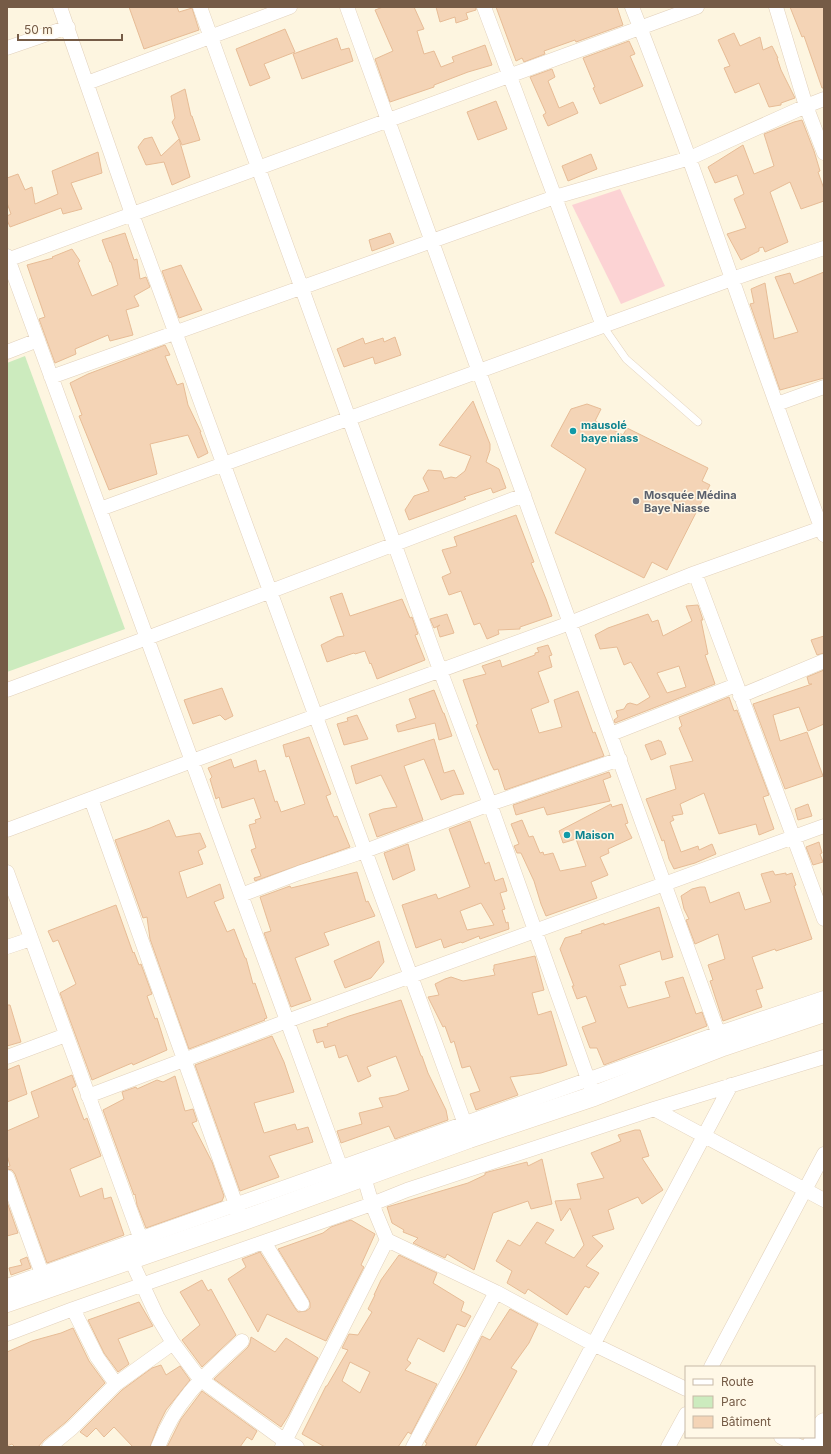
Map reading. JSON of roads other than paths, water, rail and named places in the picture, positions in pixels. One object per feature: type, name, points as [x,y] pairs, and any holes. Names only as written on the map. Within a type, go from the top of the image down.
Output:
[{"type":"street","points":[[60,7],[175,333],[467,1131]]},
{"type":"street","points":[[200,7],[394,544],[490,804],[591,1088]]},
{"type":"street","points":[[87,83],[290,7]]},
{"type":"street","points":[[347,7],[721,1040]]},
{"type":"street","points":[[484,7],[603,326]]},
{"type":"street","points":[[7,830],[570,623],[695,573],[823,530],[690,158],[632,7]]},
{"type":"street","points":[[685,1389],[594,1344],[496,1292],[387,1240],[372,1204],[351,1176],[287,1021],[7,258],[132,214],[697,7]]},
{"type":"street","points":[[776,7],[806,106],[824,153]]},
{"type":"street","points":[[7,48],[68,27]]},
{"type":"street","points":[[51,377],[555,197],[690,158],[806,106],[824,100]]},
{"type":"street","points":[[100,509],[732,279],[824,248]]},
{"type":"street","points":[[7,352],[38,340]]},
{"type":"street","points":[[777,404],[824,388]]},
{"type":"street","points":[[7,690],[524,495]]},
{"type":"street","points":[[695,573],[824,919]]},
{"type":"street","points":[[610,734],[824,661]]},
{"type":"street","points":[[241,895],[299,873],[365,851],[490,804],[620,759]]},
{"type":"street","points":[[91,799],[239,1213]]},
{"type":"street","points":[[88,1096],[287,1021],[824,826]]},
{"type":"street","points":[[7,872],[88,1096],[139,1252],[142,1285],[157,1316],[173,1343],[200,1379],[288,1445],[387,1240]]},
{"type":"street","points":[[7,947],[31,939]]},
{"type":"street","points":[[7,1286],[45,1281],[139,1252],[239,1213],[351,1176],[467,1131],[591,1088],[721,1040],[824,998]]},
{"type":"street","points":[[721,1040],[824,1012]]},
{"type":"street","points":[[7,1057],[66,1035]]},
{"type":"street","points":[[7,1334],[73,1309],[408,1190],[731,1085],[824,1057]]},
{"type":"street","points":[[539,1447],[731,1085]]},
{"type":"street","points":[[654,1110],[824,1200]]},
{"type":"street","points":[[712,1366],[824,1154]]},
{"type":"street","points":[[7,1178],[45,1281]]},
{"type":"street","points":[[264,1242],[302,1304]]},
{"type":"street","points":[[7,1302],[45,1281]]},
{"type":"street","points":[[413,1447],[496,1292]]},
{"type":"street","points":[[73,1309],[97,1357],[116,1384]]},
{"type":"street","points":[[158,1447],[174,1413],[200,1379],[242,1341]]},
{"type":"street","points":[[53,1445],[116,1384],[173,1343]]},
{"type":"street","points":[[668,1447],[685,1416]]},
{"type":"street","points":[[810,1447],[824,1422]]},
{"type":"street","points":[[783,1438],[801,1447]]},
{"type":"lane","points":[[603,326],[626,359],[698,422]]},
{"type":"place","name":"mausolé baye niass","points":[[573,431]]},
{"type":"place","name":"Mosquée Médina Baye Niasse","points":[[636,501]]},
{"type":"place","name":"Maison","points":[[567,835]]}]
